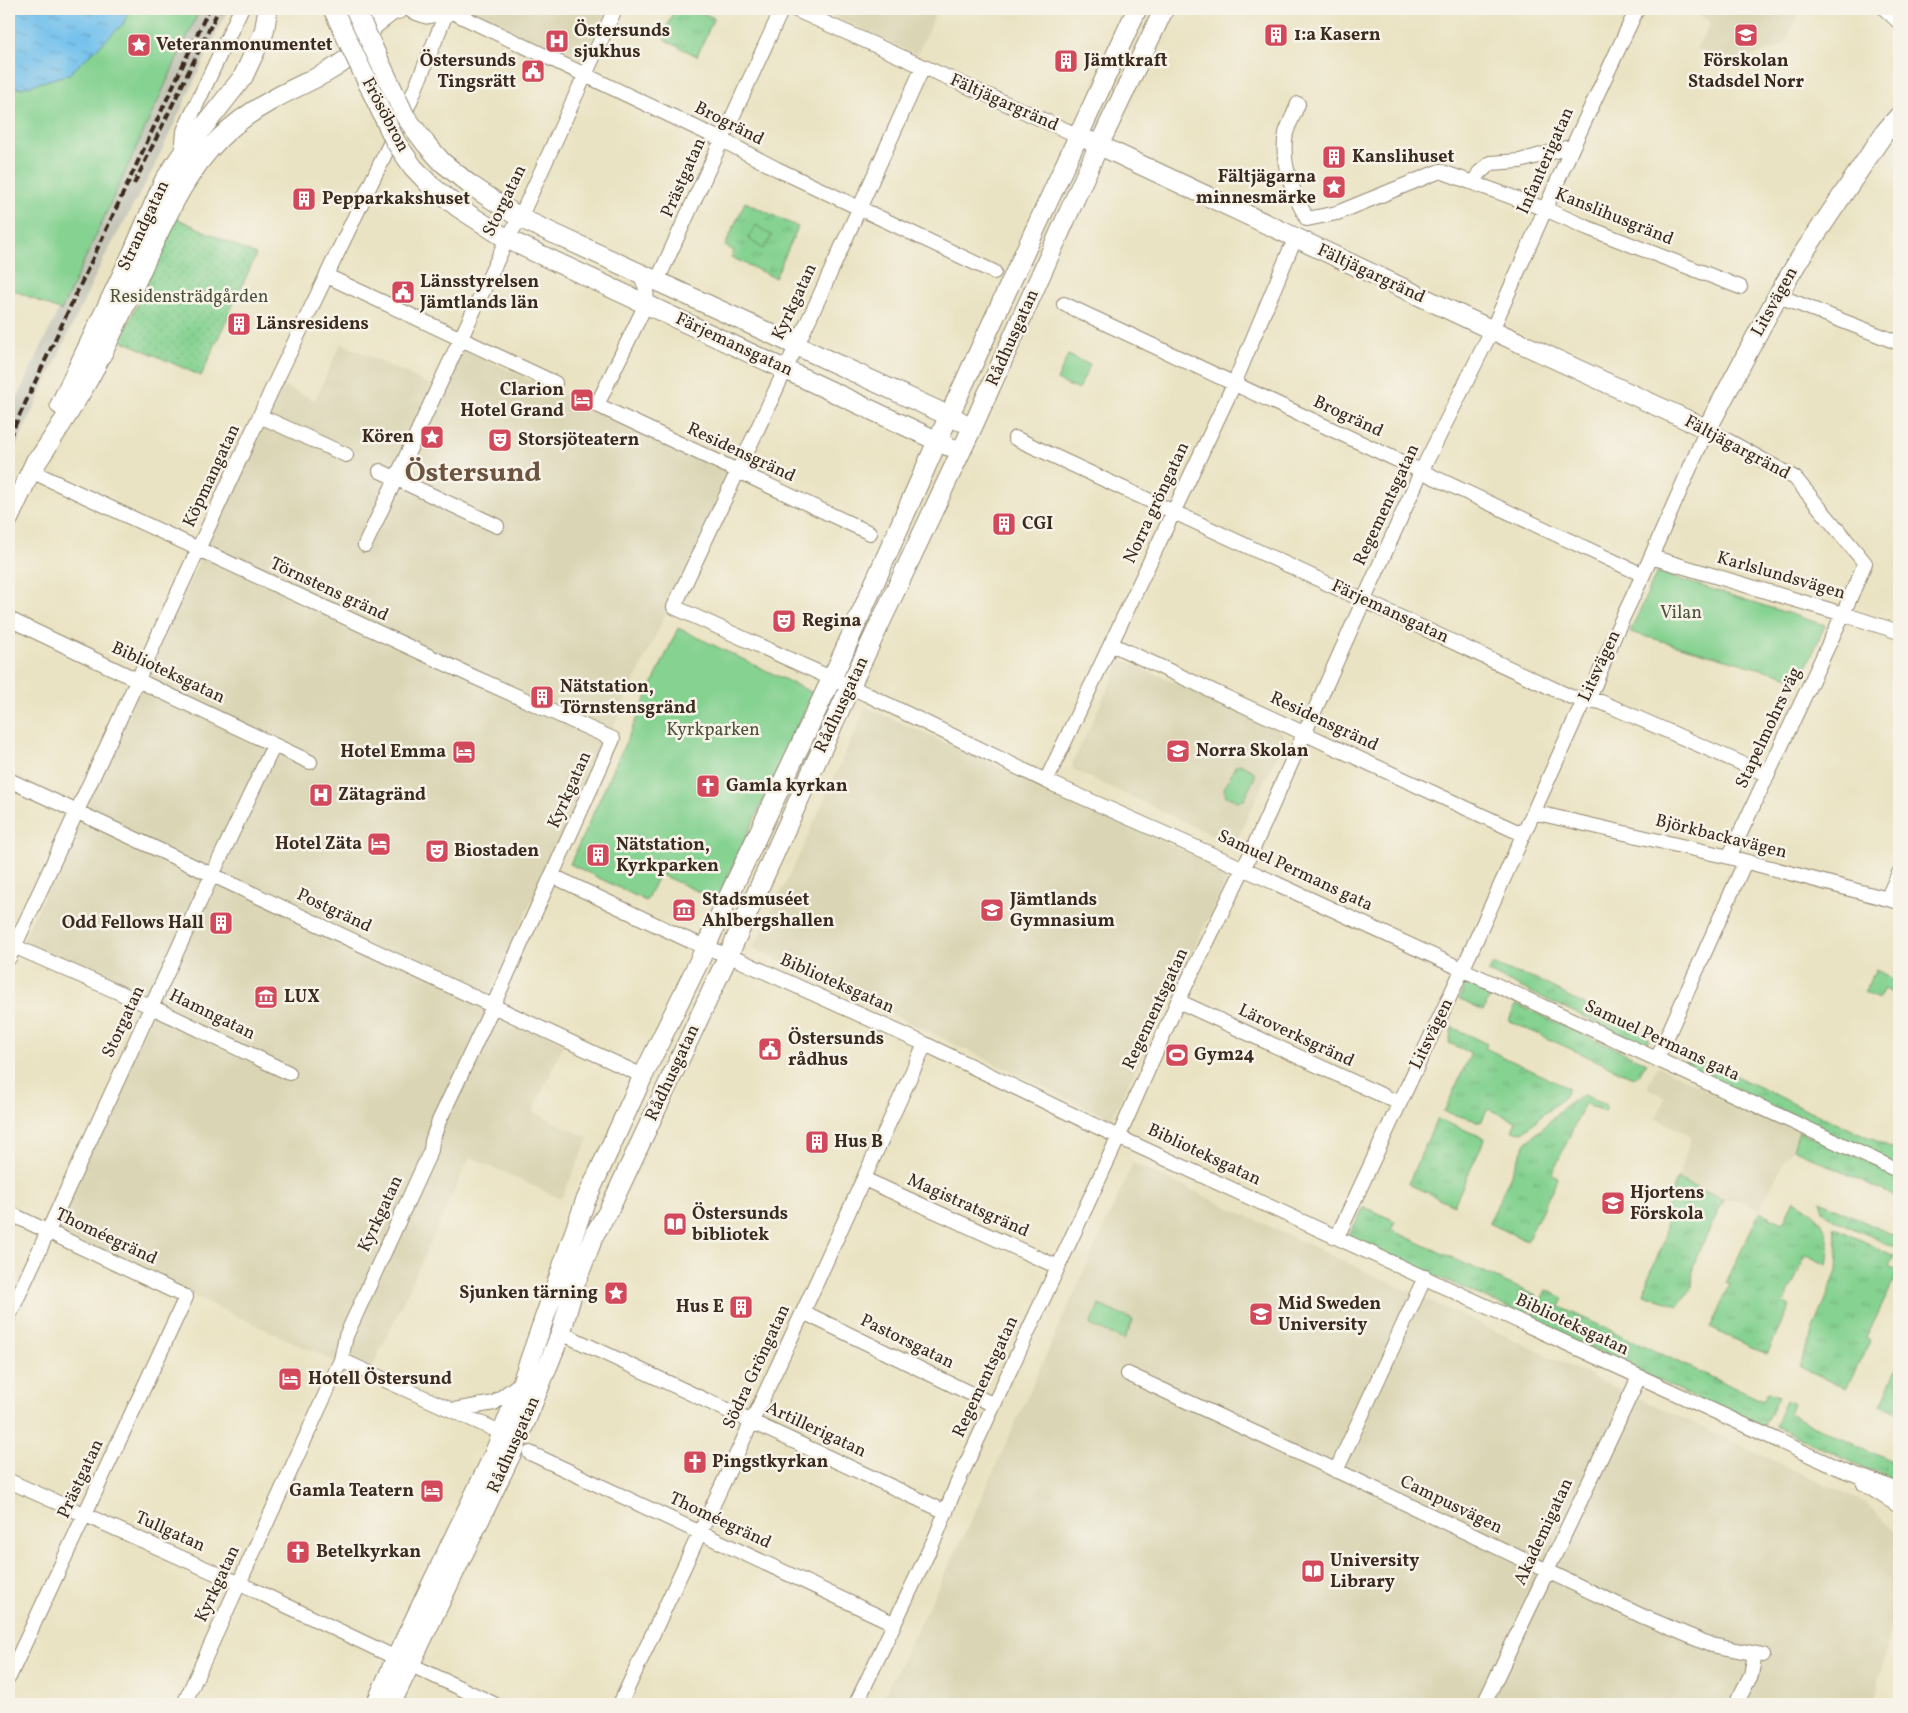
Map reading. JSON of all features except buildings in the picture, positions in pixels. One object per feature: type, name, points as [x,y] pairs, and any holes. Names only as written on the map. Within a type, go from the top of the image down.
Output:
[{"type":"main road","points":[[182,154],[243,77],[264,32],[268,9]]},
{"type":"main road","name":"Frösöbron","points":[[333,9],[395,141],[413,167],[430,186],[459,208],[508,239]]},
{"type":"main road","name":"Frösöbron","points":[[354,9],[405,116],[426,144],[442,162],[469,184],[520,218]]},
{"type":"main road","points":[[377,16],[399,9]]},
{"type":"main road","points":[[413,9],[427,14],[447,9]]},
{"type":"main road","name":"Rådhusgatan","points":[[516,1442],[522,1382],[576,1224],[643,1076],[706,947],[831,679],[937,442],[1137,9]]},
{"type":"main road","name":"Rådhusgatan","points":[[376,1704],[403,1661],[516,1442],[561,1333],[575,1284],[594,1234],[608,1212],[728,956],[850,687],[973,426],[1099,145],[1164,9]]},
{"type":"main road","name":"Strandgatan","points":[[31,471],[61,426],[106,344],[169,210],[190,174],[222,136],[241,120],[272,100],[321,76],[358,50],[370,35],[377,16]]},
{"type":"main road","name":"Litsvägen","points":[[1707,429],[1778,295],[1800,258],[1885,132],[1899,116]]},
{"type":"main road","name":"Fältjägargränd","points":[[1079,136],[1296,239],[1707,429]]},
{"type":"main road","name":"Strandgatan","points":[[9,518],[164,181],[182,154]]},
{"type":"main road","name":"Färjemansgatan","points":[[520,218],[973,426]]},
{"type":"main road","name":"Färjemansgatan","points":[[508,239],[960,452]]},
{"type":"main road","name":"Rådhusgatan","points":[[391,1704],[403,1661]]},
{"type":"street","name":"Strandgatan","points":[[182,154],[184,131],[242,9]]},
{"type":"street","name":"Brogränd","points":[[447,9],[994,272]]},
{"type":"street","name":"Köpmangatan","points":[[11,949],[260,416],[409,104],[447,9]]},
{"type":"street","name":"Storgatan","points":[[364,545],[508,239],[520,218],[615,9]]},
{"type":"street","name":"Prästgatan","points":[[657,281],[782,9]]},
{"type":"street","name":"Fältjägargränd","points":[[794,9],[1079,136]]},
{"type":"street","name":"Infanterigatan","points":[[1492,330],[1572,146],[1637,9]]},
{"type":"street","points":[[1885,9],[1899,22]]},
{"type":"street","name":"Kyrkgatan","points":[[674,606],[796,346],[923,67]]},
{"type":"street","name":"Kanslihusgränd","points":[[1298,104],[1286,133],[1284,160],[1297,201],[1307,219],[1337,214],[1440,171],[1545,209],[1588,228],[1740,287]]},
{"type":"street","points":[[1474,183],[1479,173],[1491,162],[1520,161],[1572,146]]},
{"type":"street","name":"Norra gröngatan","points":[[1046,781],[1234,384],[1296,239]]},
{"type":"street","points":[[639,273],[645,285],[646,304]]},
{"type":"street","points":[[327,276],[555,383]]},
{"type":"street","points":[[1778,295],[1899,343]]},
{"type":"street","name":"Residensgränd","points":[[646,304],[597,405],[870,534]]},
{"type":"street","name":"Brogränd","points":[[1064,304],[1643,576]]},
{"type":"street","name":"Regementsgatan","points":[[859,1704],[893,1623],[936,1536],[994,1405],[1119,1136],[1178,1001],[1243,868],[1305,734],[1422,472],[1492,330]]},
{"type":"street","points":[[260,416],[346,455]]},
{"type":"street","name":"Fältjägargränd","points":[[1707,429],[1795,478],[1865,563],[1844,614]]},
{"type":"street","name":"Litsvägen","points":[[1337,1237],[1463,970],[1522,834],[1585,699],[1593,689],[1616,632],[1643,576],[1707,429]]},
{"type":"street","name":"Färjemansgatan","points":[[1015,438],[1571,697],[1602,702],[1768,775]]},
{"type":"street","name":"Törnstens gränd","points":[[31,471],[613,740]]},
{"type":"street","points":[[380,471],[497,526]]},
{"type":"street","name":"Karlslundsvägen","points":[[1651,557],[1899,632]]},
{"type":"street","name":"Samuel Permans gata","points":[[674,606],[850,687],[1046,781],[1243,868],[1899,1171]]},
{"type":"street","name":"Stapelmohrs väg","points":[[1729,857],[1844,614]]},
{"type":"street","name":"Biblioteksgatan","points":[[9,619],[310,762]]},
{"type":"street","name":"Residensgränd","points":[[1111,644],[1522,834]]},
{"type":"street","name":"Kyrkgatan","points":[[184,1704],[341,1360],[346,1336],[431,1150],[439,1121],[553,876],[613,740]]},
{"type":"street","name":"Storgatan","points":[[9,1316],[212,875],[274,745]]},
{"type":"street","name":"Postgränd","points":[[9,780],[643,1076]]},
{"type":"street","name":"Björkbackavägen","points":[[1533,812],[1729,857],[1893,900]]},
{"type":"street","points":[[1658,1059],[1745,862]]},
{"type":"street","points":[[1893,900],[1899,873]]},
{"type":"street","name":"Biblioteksgatan","points":[[553,876],[706,947],[741,960],[925,1044],[1119,1136],[1840,1469],[1899,1490]]},
{"type":"street","name":"Hamngatan","points":[[11,949],[152,1007],[289,1073]]},
{"type":"street","name":"Läroverksgränd","points":[[1178,1001],[1399,1103]]},
{"type":"street","name":"Södra Gröngatan","points":[[620,1704],[803,1312],[925,1044]]},
{"type":"street","name":"Magistratsgränd","points":[[864,1178],[1058,1267]]},
{"type":"street","name":"Thoméegränd","points":[[9,1212],[186,1297]]},
{"type":"street","points":[[1336,1470],[1425,1277]]},
{"type":"street","name":"Prästgatan","points":[[9,1677],[186,1297]]},
{"type":"street","name":"Pastorsgatan","points":[[803,1312],[994,1405]]},
{"type":"street","name":"Artillerigatan","points":[[561,1333],[946,1512]]},
{"type":"street","name":"Thoméegränd","points":[[341,1360],[454,1410],[700,1532],[893,1623]]},
{"type":"street","name":"Campusvägen","points":[[1128,1374],[1336,1470],[1546,1572],[1711,1645],[1759,1654],[1736,1704]]},
{"type":"street","name":"Akademigatan","points":[[1484,1704],[1639,1377]]},
{"type":"street","points":[[454,1410],[494,1403],[522,1382]]},
{"type":"street","name":"Biblioteksgatan","points":[[1840,1469],[1899,1506]]},
{"type":"street","name":"Tullgatan","points":[[9,1481],[238,1584],[494,1704]]},
{"type":"shaded area","points":[[199,9],[228,9],[152,171],[103,260],[9,461],[9,416]]},
{"type":"shaded area","name":"Östersunds sjukhus","points":[[460,9],[608,9],[581,70]]},
{"type":"shaded area","points":[[819,9],[938,9],[917,55]]},
{"type":"shaded area","name":"Förskolan Stadsdel Norr","points":[[1681,9],[1792,9],[1800,13],[1784,45],[1730,64],[1696,48],[1710,25],[1708,20]]},
{"type":"shaded area","points":[[341,343],[433,386],[453,344],[731,473],[483,1006],[564,1043],[533,1112],[589,1138],[561,1199],[470,1157],[368,1377],[52,1230],[155,1008],[21,945],[281,385],[315,400]]},
{"type":"shaded area","name":"Norra Skolan","points":[[1122,659],[1282,732],[1285,738],[1236,841],[1229,843],[1074,770],[1072,764]]},
{"type":"shaded area","name":"Jämtlands Gymnasium","points":[[866,707],[1231,872],[1111,1119],[753,948],[797,860]]},
{"type":"shaded area","points":[[1657,1066],[1799,1131],[1793,1149],[1785,1159],[1760,1210],[1737,1200],[1724,1200],[1677,1179],[1692,1136],[1656,1119],[1665,1097],[1647,1088]]},
{"type":"shaded area","name":"Mid Sweden University","points":[[1133,1163],[1867,1504],[1895,1532],[1899,1543],[1899,1595],[1874,1704],[880,1704],[970,1523]]},
{"type":"green space","points":[[130,9],[200,9],[61,311],[9,288],[9,87],[22,88],[123,24]]},
{"type":"green space","points":[[675,9],[694,9],[714,18],[697,56],[667,41],[663,36]]},
{"type":"green space","points":[[745,202],[798,227],[775,278],[731,257],[734,251],[725,246]]},
{"type":"green space","name":"Residensträdgården","points":[[176,218],[256,255],[201,376],[121,340]]},
{"type":"green space","points":[[756,225],[772,236],[763,249],[748,238]]},
{"type":"green space","points":[[1068,355],[1090,365],[1078,390],[1057,380]]},
{"type":"green space","name":"Vilan","points":[[1657,572],[1825,625],[1801,680],[1630,632]]},
{"type":"green space","name":"Kyrkparken","points":[[678,628],[813,693],[717,900],[659,874],[646,901],[570,864]]},
{"type":"green space","points":[[1240,764],[1253,771],[1255,776],[1244,800],[1238,801],[1226,796],[1224,789],[1235,766]]},
{"type":"green space","points":[[1493,964],[1509,971],[1535,978],[1633,1028],[1649,1038],[1646,1046],[1488,972]]},
{"type":"green space","points":[[1876,970],[1899,982],[1893,994],[1884,989],[1878,999],[1864,992]]},
{"type":"green space","points":[[1466,983],[1491,994],[1483,1011],[1459,999]]},
{"type":"green space","points":[[1516,1004],[1647,1063],[1635,1078],[1509,1021]]},
{"type":"green space","points":[[1452,1027],[1487,1044],[1485,1048],[1568,1088],[1565,1096],[1523,1132],[1512,1131],[1516,1121],[1488,1109],[1481,1122],[1444,1112],[1471,1053],[1449,1043]]},
{"type":"green space","points":[[1684,1062],[1708,1063],[1899,1151],[1899,1166],[1682,1065]]},
{"type":"green space","points":[[1584,1095],[1607,1105],[1605,1112],[1585,1103],[1552,1174],[1558,1177],[1527,1241],[1489,1223],[1525,1144],[1570,1102]]},
{"type":"green space","points":[[1437,1119],[1485,1138],[1454,1205],[1408,1184]]},
{"type":"green space","points":[[1799,1131],[1899,1176],[1899,1198],[1793,1149]]},
{"type":"green space","points":[[1677,1179],[1724,1200],[1697,1255],[1693,1267],[1692,1287],[1678,1306],[1644,1294],[1648,1278],[1665,1239],[1667,1205]]},
{"type":"green space","points":[[1794,1200],[1812,1212],[1823,1226],[1827,1234],[1828,1243],[1827,1265],[1806,1255],[1784,1303],[1790,1306],[1767,1354],[1710,1328],[1730,1285],[1726,1283],[1759,1213],[1783,1223]]},
{"type":"green space","points":[[1820,1201],[1899,1238],[1897,1248],[1835,1220],[1823,1211]]},
{"type":"green space","points":[[1364,1207],[1395,1221],[1391,1230],[1536,1296],[1526,1316],[1348,1237]]},
{"type":"green space","points":[[1834,1227],[1894,1256],[1889,1266],[1899,1271],[1866,1338],[1870,1341],[1846,1389],[1799,1367],[1837,1271],[1838,1250]]},
{"type":"green space","points":[[1546,1290],[1564,1298],[1560,1307],[1763,1401],[1768,1392],[1778,1396],[1762,1430],[1531,1320]]},
{"type":"green space","points":[[1099,1305],[1133,1320],[1124,1340],[1090,1325]]},
{"type":"green space","points":[[1899,1365],[1899,1413],[1881,1404]]},
{"type":"green space","points":[[1786,1400],[1793,1404],[1789,1414],[1899,1465],[1899,1479],[1895,1480],[1871,1471],[1775,1426]]},
{"type":"water","points":[[9,9],[130,9],[123,24],[69,74],[22,88],[9,87]]},
{"type":"railway","points":[[9,438],[209,9]]},
{"type":"railway","points":[[134,184],[219,9]]},
{"type":"place","name":"1:a Kasern","points":[[1276,35]]},
{"type":"place","name":"Förskolan Stadsdel Norr","points":[[1746,35]]},
{"type":"place","name":"Östersunds sjukhus","points":[[557,41]]},
{"type":"place","name":"Veteranmonumentet","points":[[139,45]]},
{"type":"place","name":"Jämtkraft","points":[[1066,61]]},
{"type":"place","name":"Östersunds Tingsrätt","points":[[533,71]]},
{"type":"place","name":"Kanslihuset","points":[[1334,157]]},
{"type":"place","name":"Fältjägarna minnesmärke","points":[[1334,187]]},
{"type":"place","name":"Pepparkakshuset","points":[[304,199]]},
{"type":"place","name":"Länsstyrelsen Jämtlands län","points":[[403,292]]},
{"type":"place","name":"Länsresidens","points":[[239,324]]},
{"type":"place","name":"Clarion Hotel Grand","points":[[582,400]]},
{"type":"place","name":"Kören","points":[[432,437]]},
{"type":"place","name":"Storsjöteatern","points":[[500,440]]},
{"type":"place","name":"CGI","points":[[1004,524]]},
{"type":"place","name":"Regina","points":[[784,621]]},
{"type":"place","name":"Nätstation, Törnstensgränd","points":[[542,697]]},
{"type":"place","name":"Norra Skolan","points":[[1178,751]]},
{"type":"place","name":"Hotel Emma","points":[[464,752]]},
{"type":"place","name":"Gamla kyrkan","points":[[708,786]]},
{"type":"place","name":"Zätagränd","points":[[321,795]]},
{"type":"place","name":"Hotel Zäta","points":[[379,844]]},
{"type":"place","name":"Biostaden","points":[[437,851]]},
{"type":"place","name":"Nätstation, Kyrkparken","points":[[598,855]]},
{"type":"place","name":"Stadsmuséet Ahlbergshallen","points":[[684,910]]},
{"type":"place","name":"Jämtlands Gymnasium","points":[[992,910]]},
{"type":"place","name":"Odd Fellows Hall","points":[[221,923]]},
{"type":"place","name":"LUX","points":[[266,997]]},
{"type":"place","name":"Östersunds rådhus","points":[[770,1049]]},
{"type":"place","name":"Gym24","points":[[1177,1055]]},
{"type":"place","name":"Hus B","points":[[817,1142]]},
{"type":"place","name":"Hjortens Förskola","points":[[1613,1203]]},
{"type":"place","name":"Östersunds bibliotek","points":[[675,1224]]},
{"type":"place","name":"Sjunken tärning","points":[[616,1293]]},
{"type":"place","name":"Hus E","points":[[741,1307]]},
{"type":"place","name":"Mid Sweden University","points":[[1261,1314]]},
{"type":"place","name":"Hotell Östersund","points":[[290,1379]]},
{"type":"place","name":"Pingstkyrkan","points":[[695,1462]]},
{"type":"place","name":"Gamla Teatern","points":[[432,1491]]},
{"type":"place","name":"Betelkyrkan","points":[[298,1552]]},
{"type":"place","name":"University Library","points":[[1313,1571]]},
{"type":"district","name":"Östersund","points":[[473,473]]}]
